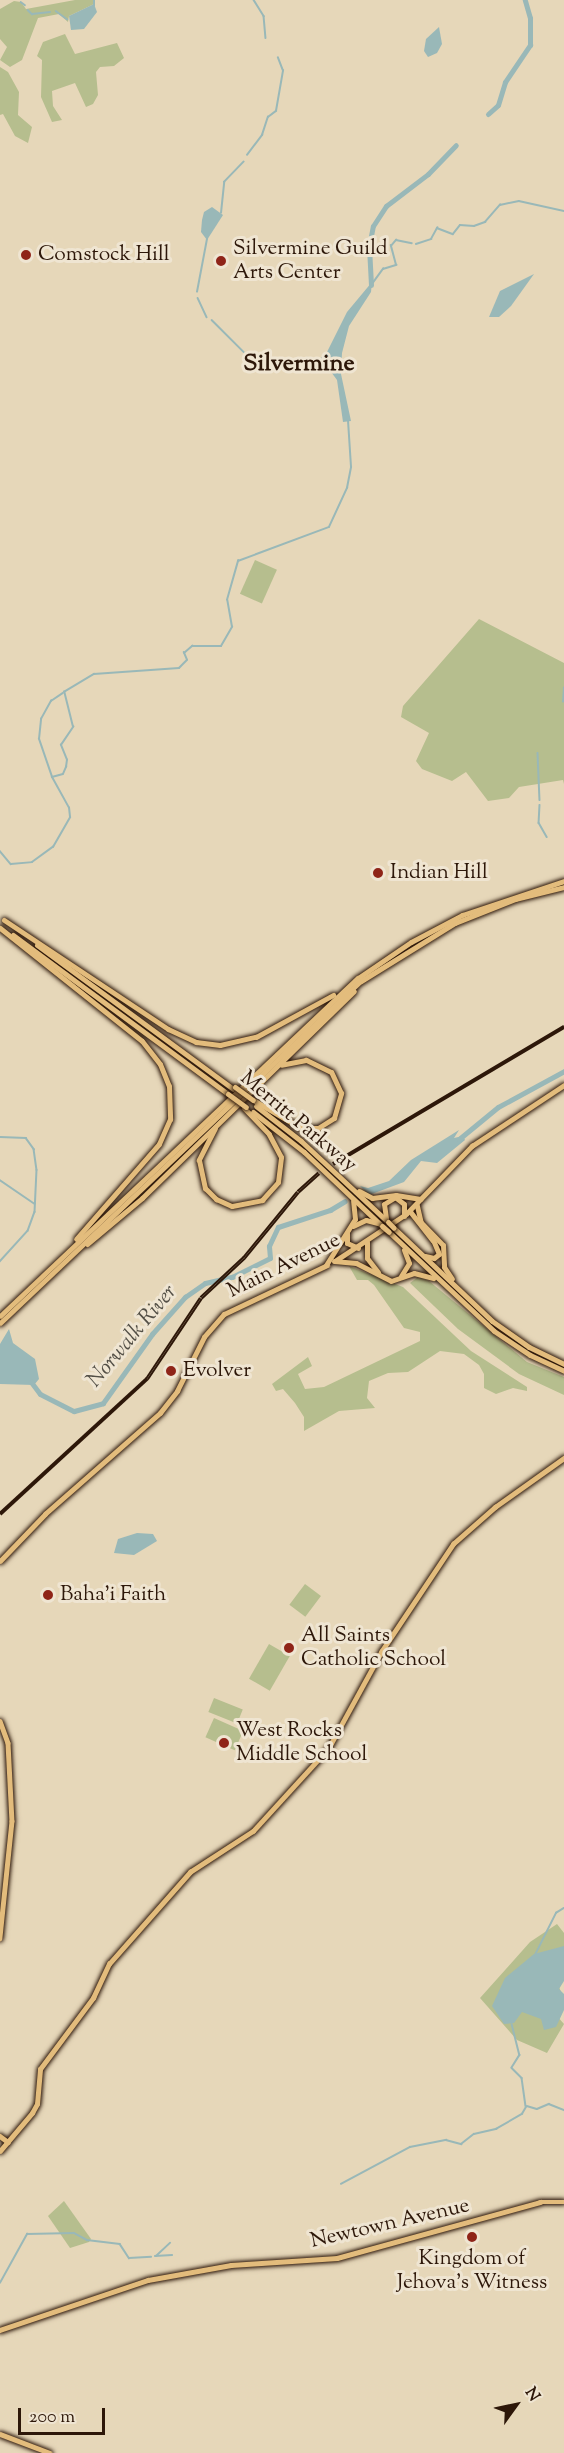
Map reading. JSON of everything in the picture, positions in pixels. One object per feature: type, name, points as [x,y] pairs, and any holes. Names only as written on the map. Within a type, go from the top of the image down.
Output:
[{"type":"highway","points":[[1,922],[190,1041],[213,1045],[236,1042],[290,1021],[371,968],[462,915],[564,881]]},
{"type":"highway","points":[[0,1323],[51,1274],[59,1262],[330,1008],[400,954],[484,910],[564,887]]},
{"type":"highway","points":[[1,922],[154,1054],[166,1077],[172,1101],[169,1124],[157,1148],[70,1253]]},
{"type":"highway","name":"Merritt Parkway","points":[[1,922],[128,1016],[217,1077],[231,1091]]},
{"type":"highway","points":[[0,1316],[59,1262],[142,1198],[241,1099],[363,983],[400,954]]},
{"type":"highway","points":[[70,1253],[328,1004],[371,968]]},
{"type":"highway","name":"Merritt Parkway","points":[[139,1023],[215,1084],[231,1091]]},
{"type":"highway","points":[[231,1091],[248,1104],[295,1126],[308,1129],[328,1123],[341,1104],[340,1089],[333,1075],[309,1061],[285,1063],[258,1083]]},
{"type":"highway","points":[[231,1091],[248,1104],[273,1138],[281,1170],[268,1195],[255,1204],[237,1206],[219,1201],[208,1191],[200,1176],[199,1161],[207,1138],[241,1099]]},
{"type":"highway","name":"Merritt Parkway","points":[[248,1104],[340,1177],[391,1230],[420,1253],[473,1304],[510,1335],[564,1364]]},
{"type":"highway","name":"Merritt Parkway","points":[[248,1104],[385,1224]]},
{"type":"highway","points":[[340,1177],[368,1197],[396,1195],[419,1202]]},
{"type":"highway","points":[[326,1265],[357,1215],[356,1206],[343,1188]]},
{"type":"highway","points":[[358,1248],[349,1245],[346,1237],[357,1223],[368,1220],[385,1224],[383,1210],[391,1198],[403,1201],[404,1216]]},
{"type":"highway","name":"Merritt Parkway","points":[[391,1230],[398,1241],[513,1345],[564,1371]]},
{"type":"highway","points":[[420,1253],[430,1259],[437,1257],[439,1249],[432,1240]]},
{"type":"highway","points":[[367,1242],[369,1263],[391,1278],[402,1275],[409,1263],[398,1241]]},
{"type":"highway","points":[[443,1245],[447,1273],[473,1304]]},
{"type":"highway","points":[[444,1257],[450,1251]]},
{"type":"highway","points":[[334,1261],[356,1263],[391,1281],[414,1273],[426,1274],[446,1286]]},
{"type":"main road","name":"Main Avenue","points":[[0,1561],[45,1514],[107,1463],[164,1408],[204,1336],[224,1314],[334,1261],[367,1242],[410,1211],[472,1146],[564,1085]]},
{"type":"main road","points":[[419,1202],[421,1222],[443,1245]]},
{"type":"main road","points":[[410,1211],[432,1240]]},
{"type":"main road","points":[[0,2151],[37,2104],[40,2069],[93,1998],[109,1964],[190,1872],[253,1831],[328,1749],[381,1652],[453,1544],[495,1507],[564,1458]]},
{"type":"main road","points":[[0,1721],[8,1743],[12,1821],[0,1938]]},
{"type":"main road","points":[[0,2136],[8,2142]]},
{"type":"main road","name":"Newtown Avenue","points":[[0,2330],[116,2290],[204,2269],[337,2258],[540,2202],[564,2202]]},
{"type":"main road","points":[[0,2434],[50,2453]]},
{"type":"green space","points":[[75,0],[94,0],[94,4],[69,16],[68,22],[59,14],[38,18],[22,60],[10,67],[0,60],[7,47],[0,39],[0,9],[14,1],[21,2],[26,9]]},
{"type":"green space","points":[[65,34],[75,54],[117,43],[124,58],[114,66],[100,67],[96,72],[98,95],[93,104],[86,107],[75,83],[52,91],[53,106],[62,120],[52,122],[41,97],[42,60],[37,56],[43,42]]},
{"type":"green space","points":[[0,67],[8,72],[19,92],[18,115],[32,127],[28,143],[15,136],[3,114],[0,115]]},
{"type":"green space","points":[[255,560],[277,570],[262,604],[240,594]]},
{"type":"green space","points":[[479,619],[564,663],[564,784],[563,780],[519,787],[509,798],[488,801],[466,772],[452,781],[422,769],[416,761],[429,733],[401,717],[403,706]]},
{"type":"green space","points":[[349,1266],[403,1287],[471,1351],[527,1387],[527,1391],[513,1388],[496,1394],[484,1388],[484,1374],[479,1365],[464,1354],[440,1351],[408,1372],[388,1373],[369,1381],[367,1398],[375,1408],[339,1411],[304,1431],[304,1417],[295,1403],[283,1389],[276,1391],[272,1384],[308,1357],[312,1366],[298,1374],[305,1389],[324,1387],[420,1341],[420,1332],[404,1328],[374,1285],[368,1280],[357,1280]]},
{"type":"green space","points":[[418,1277],[429,1281],[527,1362],[564,1377],[564,1395],[519,1374],[458,1329],[410,1283]]},
{"type":"green space","points":[[305,1584],[321,1596],[305,1617],[289,1605]]},
{"type":"green space","points":[[269,1644],[290,1656],[270,1691],[249,1679]]},
{"type":"green space","points":[[214,1698],[243,1710],[237,1724],[208,1712]]},
{"type":"green space","points":[[214,1718],[243,1731],[235,1750],[205,1737]]},
{"type":"green space","points":[[557,1924],[564,1933],[564,1975],[559,1987],[564,1999],[556,2015],[564,2024],[547,2053],[517,2040],[480,1998],[530,1942]]},
{"type":"green space","points":[[64,2201],[91,2239],[89,2242],[70,2248],[48,2216]]},
{"type":"water","points":[[94,4],[97,12],[84,29],[71,30],[69,16]]},
{"type":"water","points":[[439,27],[442,44],[437,53],[428,57],[424,51],[426,39]]},
{"type":"water","points":[[212,207],[223,215],[207,240],[201,232],[202,220],[204,212]]},
{"type":"water","points":[[534,274],[511,306],[499,317],[489,317],[500,291]]},
{"type":"water","points":[[372,282],[371,292],[349,326],[342,353],[341,374],[351,421],[343,422],[337,380],[326,365],[325,356],[347,312]]},
{"type":"water","points":[[459,1130],[454,1138],[463,1136],[465,1140],[437,1163],[421,1161],[404,1182],[369,1195],[360,1186],[368,1188],[389,1181],[411,1160]]},
{"type":"water","points":[[9,1329],[13,1343],[35,1359],[39,1379],[34,1385],[0,1384],[0,1344]]},
{"type":"water","points":[[137,1533],[153,1534],[157,1541],[134,1555],[114,1553],[118,1539]]},
{"type":"water","points":[[564,1946],[564,1981],[559,1989],[564,1994],[564,2010],[556,2027],[544,2030],[541,2019],[522,2012],[514,2023],[504,2024],[492,2006],[505,1978],[534,1954]]},
{"type":"waterway","points":[[94,0],[94,6]]},
{"type":"waterway","points":[[254,0],[264,16],[266,38]]},
{"type":"waterway","points":[[488,114],[498,105],[505,82],[530,45],[530,18],[525,0]]},
{"type":"waterway","points":[[21,2],[25,5]]},
{"type":"waterway","points":[[28,10],[32,14],[50,12]]},
{"type":"waterway","points":[[56,11],[67,19]]},
{"type":"waterway","points":[[247,155],[262,135],[268,117],[276,111],[283,71],[278,58]]},
{"type":"waterway","points":[[371,285],[369,246],[373,226],[386,206],[428,174],[456,145]]},
{"type":"waterway","points":[[221,213],[224,182],[243,162]]},
{"type":"waterway","points":[[416,244],[431,239],[437,228],[453,234],[460,225],[474,226],[485,222],[500,205],[519,201],[564,211]]},
{"type":"waterway","points":[[197,292],[207,239]]},
{"type":"waterway","points":[[372,284],[383,269],[396,265],[391,246],[396,240],[412,243]]},
{"type":"waterway","points":[[198,298],[207,317]]},
{"type":"waterway","points":[[212,320],[244,352]]},
{"type":"waterway","points":[[249,355],[285,361]]},
{"type":"waterway","points":[[318,360],[326,357]]},
{"type":"waterway","points":[[295,363],[307,358]]},
{"type":"waterway","points":[[287,360],[292,363]]},
{"type":"waterway","points":[[0,851],[11,864],[32,862],[53,847],[70,817],[69,808],[52,777],[63,774],[66,767],[67,760],[61,745],[73,727],[64,692],[94,674],[179,668],[187,660],[184,653],[192,646],[221,646],[232,627],[227,600],[238,561],[329,527],[347,488],[351,467],[348,421]]},
{"type":"waterway","points":[[563,702],[564,688]]},
{"type":"waterway","points":[[52,777],[39,739],[41,719],[51,701],[63,693]]},
{"type":"waterway","points":[[538,753],[540,800]]},
{"type":"waterway","points":[[540,805],[539,823],[547,837]]},
{"type":"waterway","name":"Norwalk River","points":[[459,1139],[498,1107],[564,1071]]},
{"type":"waterway","points":[[0,1137],[26,1138],[34,1149],[37,1170],[35,1212],[28,1231],[0,1262]]},
{"type":"waterway","points":[[0,1180],[35,1204]]},
{"type":"waterway","name":"Norwalk River","points":[[31,1382],[40,1394],[74,1411],[103,1403],[152,1334],[185,1297],[205,1283],[232,1277],[270,1258],[269,1246],[278,1227],[330,1210],[345,1201]]},
{"type":"waterway","points":[[535,1955],[556,1913],[564,1908]]},
{"type":"waterway","points":[[512,2024],[520,2055],[512,2068],[522,2078],[526,2106]]},
{"type":"waterway","points":[[527,2106],[537,2109],[549,2104],[564,2110]]},
{"type":"waterway","points":[[341,2184],[410,2147],[446,2140],[461,2144],[474,2134],[496,2129],[522,2114],[526,2107]]},
{"type":"waterway","points":[[0,2283],[27,2234],[74,2233],[87,2240],[120,2244],[129,2258],[151,2257]]},
{"type":"waterway","points":[[156,2256],[170,2243]]},
{"type":"waterway","points":[[155,2256],[172,2255]]},
{"type":"railway","points":[[333,1164],[564,1027]]},
{"type":"railway","points":[[0,1514],[147,1379],[201,1298],[244,1258],[298,1192],[319,1173]]},
{"type":"place","name":"Comstock Hill","points":[[26,255]]},
{"type":"place","name":"Silvermine Guild Arts Center","points":[[221,261]]},
{"type":"place","name":"Indian Hill","points":[[378,873]]},
{"type":"place","name":"Evolver","points":[[171,1371]]},
{"type":"place","name":"Baha'i Faith","points":[[48,1595]]},
{"type":"place","name":"All Saints Catholic School","points":[[289,1648]]},
{"type":"place","name":"West Rocks Middle School","points":[[224,1743]]},
{"type":"place","name":"Kingdom of Jehova's Witness","points":[[472,2237]]},
{"type":"district","name":"Silvermine","points":[[299,365]]}]
